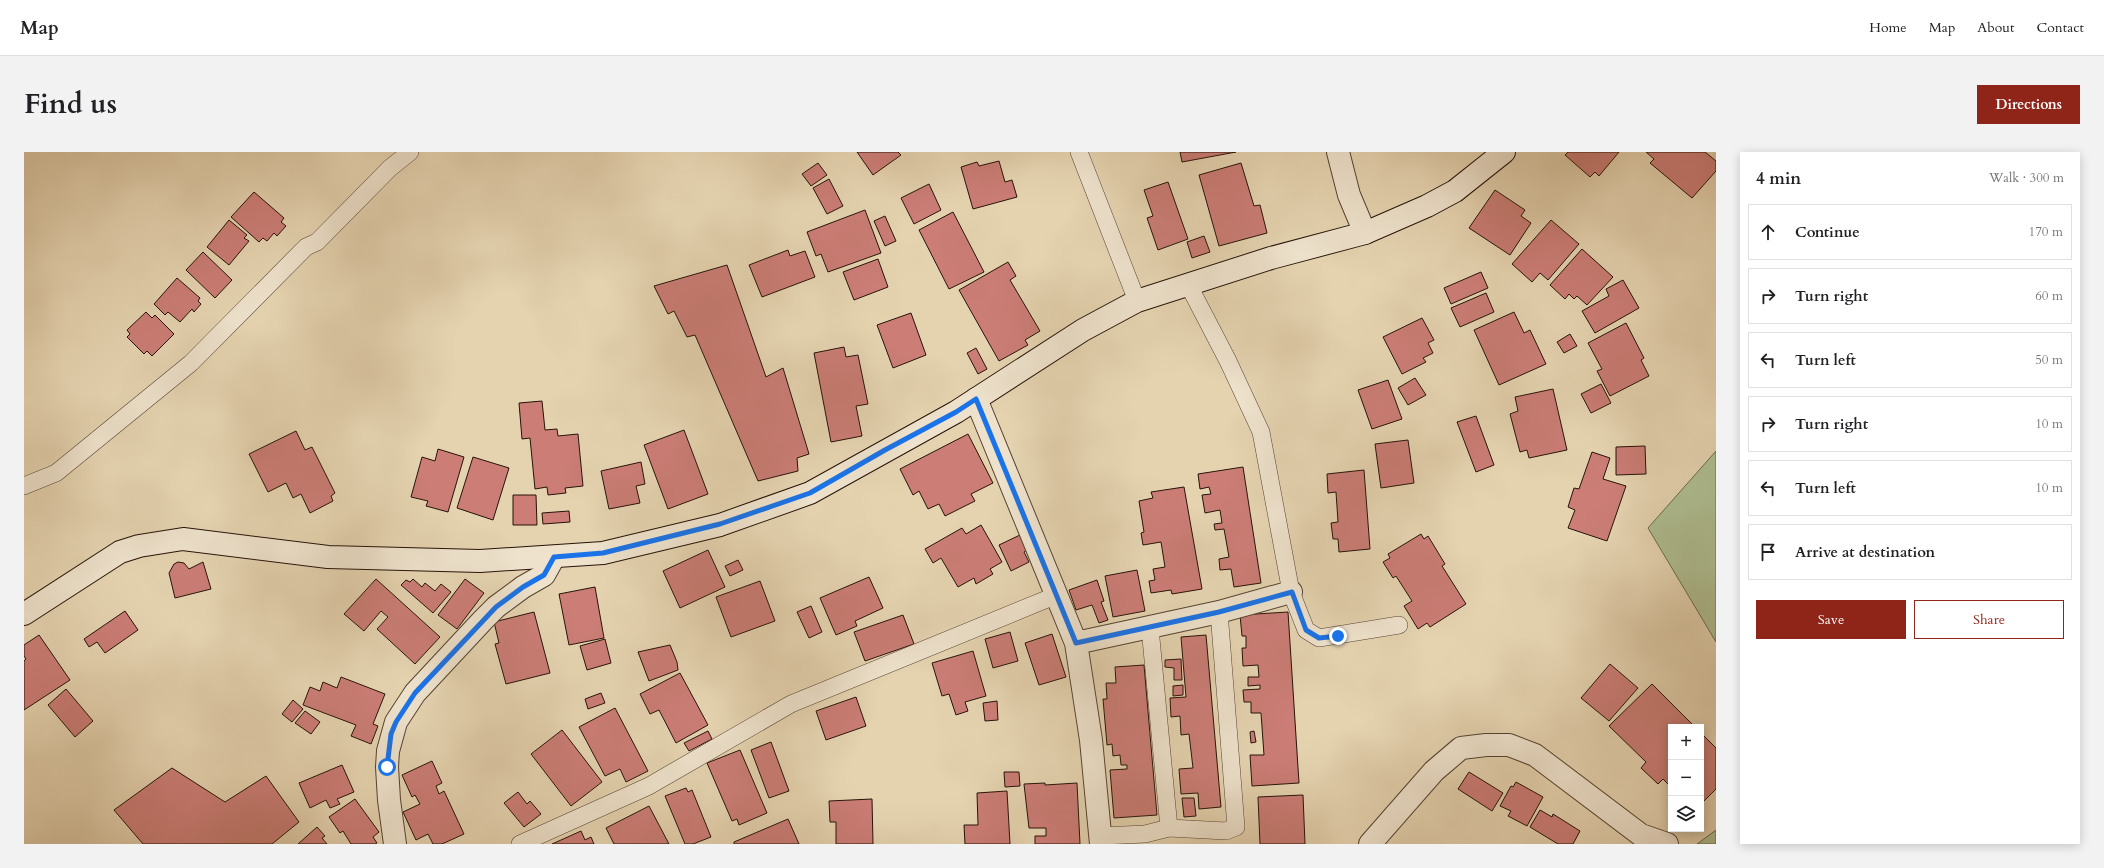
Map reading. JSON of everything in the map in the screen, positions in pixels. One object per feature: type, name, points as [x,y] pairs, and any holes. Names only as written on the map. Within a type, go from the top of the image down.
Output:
[{"type":"street","points":[[1338,152],[1349,195],[1364,233]]},
{"type":"street","points":[[24,614],[120,552],[139,546],[183,539],[328,557],[472,561],[603,553],[720,524],[810,493],[885,450],[956,412],[1083,330],[1137,301],[1271,258],[1364,233],[1427,206],[1454,191],[1504,152]]},
{"type":"street","points":[[976,399],[1076,643],[1091,740],[1101,840]]},
{"type":"street","points":[[395,844],[389,800],[387,767],[388,750],[396,722],[415,693],[483,620],[496,607],[523,587],[544,575],[554,557]]},
{"type":"street","points":[[1076,643],[1219,612],[1292,592]]},
{"type":"street","points":[[1370,844],[1434,771],[1461,748],[1486,745],[1509,745],[1535,755],[1641,835],[1667,844]]},
{"type":"lane","points":[[24,486],[56,473],[191,363],[306,247],[317,242],[390,168],[410,152]]},
{"type":"lane","points":[[1079,152],[1137,301]]},
{"type":"lane","points":[[1188,284],[1228,361],[1261,432],[1292,592],[1306,630],[1319,638],[1399,625]]},
{"type":"lane","points":[[520,844],[650,786],[791,704],[1057,595]]},
{"type":"lane","points":[[1101,840],[1145,834],[1169,828],[1226,831],[1236,827],[1219,612]]},
{"type":"lane","points":[[1150,628],[1169,828]]},
{"type":"green space","points":[[1716,451],[1716,642],[1648,528]]},
{"type":"green space","points":[[1716,830],[1716,844],[1697,844]]},
{"type":"building","points":[[857,152],[898,152],[901,155],[873,175]]},
{"type":"building","points":[[1180,152],[1236,152],[1182,162]]},
{"type":"building","points":[[1568,152],[1619,152],[1599,176],[1595,172],[1590,177],[1565,155]]},
{"type":"building","points":[[1646,152],[1705,152],[1716,161],[1716,171],[1692,198],[1650,163],[1654,159]]},
{"type":"building","points":[[999,161],[1005,182],[1012,180],[1017,197],[973,209],[961,167],[977,162],[979,166]]},
{"type":"building","points":[[818,163],[827,175],[811,186],[802,174]]},
{"type":"building","points":[[1241,163],[1254,206],[1260,205],[1267,233],[1219,246],[1199,175]]},
{"type":"building","points":[[829,179],[843,206],[827,214],[813,188]]},
{"type":"building","points":[[1168,182],[1188,239],[1158,250],[1147,218],[1153,216],[1144,190]]},
{"type":"building","points":[[929,184],[941,210],[914,224],[901,198]]},
{"type":"building","points":[[1495,190],[1525,210],[1521,216],[1531,223],[1510,255],[1469,228]]},
{"type":"building","points":[[254,192],[284,218],[281,222],[286,226],[277,236],[274,233],[267,241],[263,238],[259,242],[231,217]]},
{"type":"building","points":[[865,210],[881,253],[828,272],[821,254],[816,256],[807,232]]},
{"type":"building","points":[[953,212],[984,272],[949,289],[919,230]]},
{"type":"building","points":[[885,216],[896,241],[885,246],[874,221]]},
{"type":"building","points":[[229,220],[247,235],[244,238],[249,241],[229,265],[207,247]]},
{"type":"building","points":[[1551,220],[1579,244],[1548,280],[1540,273],[1532,282],[1512,264]]},
{"type":"building","points":[[1204,236],[1210,252],[1192,258],[1187,242]]},
{"type":"building","points":[[1582,249],[1613,277],[1587,305],[1577,296],[1574,299],[1569,294],[1565,299],[1550,285]]},
{"type":"building","points":[[788,250],[790,256],[805,251],[815,277],[762,297],[749,265]]},
{"type":"building","points":[[203,252],[232,280],[215,298],[186,270]]},
{"type":"building","points":[[878,259],[888,287],[854,300],[843,272]]},
{"type":"building","points":[[1008,262],[1016,276],[1010,280],[1040,331],[1025,340],[1028,345],[999,361],[959,290]]},
{"type":"building","points":[[727,265],[766,377],[783,368],[809,454],[797,458],[798,471],[758,481],[695,335],[687,337],[674,311],[668,314],[654,286]]},
{"type":"building","points":[[1481,272],[1488,288],[1451,304],[1444,288]]},
{"type":"building","points":[[177,278],[200,298],[198,301],[201,304],[194,312],[192,309],[180,322],[168,312],[165,315],[154,304]]},
{"type":"building","points":[[1623,280],[1639,308],[1595,333],[1582,311],[1609,296],[1606,289]]},
{"type":"building","points":[[1486,293],[1494,312],[1460,327],[1451,308]]},
{"type":"building","points":[[146,312],[152,318],[155,315],[174,334],[152,356],[147,351],[144,354],[127,337],[130,334],[127,330]]},
{"type":"building","points":[[1514,312],[1524,333],[1530,330],[1546,364],[1499,385],[1474,330]]},
{"type":"building","points":[[911,313],[926,355],[893,368],[877,325]]},
{"type":"building","points":[[1422,318],[1434,340],[1428,343],[1433,353],[1423,358],[1426,362],[1402,374],[1383,337]]},
{"type":"building","points":[[1626,323],[1644,358],[1641,360],[1649,376],[1610,396],[1597,371],[1602,369],[1588,343]]},
{"type":"building","points":[[1570,334],[1577,346],[1564,353],[1557,342]]},
{"type":"building","points":[[844,347],[846,357],[858,355],[868,404],[856,406],[862,436],[831,442],[814,353]]},
{"type":"building","points":[[976,348],[987,369],[978,374],[967,353]]},
{"type":"building","points":[[1415,378],[1426,395],[1408,405],[1398,388]]},
{"type":"building","points":[[1388,380],[1402,419],[1372,429],[1358,390]]},
{"type":"building","points":[[1601,384],[1611,403],[1591,413],[1581,394]]},
{"type":"building","points":[[1553,389],[1567,450],[1529,458],[1527,450],[1520,452],[1510,414],[1518,411],[1515,397]]},
{"type":"building","points":[[542,401],[545,430],[557,429],[558,436],[578,434],[583,486],[565,488],[566,493],[548,495],[547,487],[535,489],[530,438],[522,439],[519,403]]},
{"type":"building","points":[[1476,416],[1494,465],[1476,472],[1457,422]]},
{"type":"building","points":[[684,430],[708,494],[668,509],[644,445]]},
{"type":"building","points":[[296,431],[305,450],[312,447],[335,493],[331,496],[333,501],[310,513],[301,494],[293,498],[286,483],[268,492],[249,454]]},
{"type":"building","points":[[968,434],[993,483],[971,494],[975,501],[945,516],[939,504],[928,509],[919,491],[913,495],[900,469]]},
{"type":"building","points":[[1408,440],[1414,483],[1381,488],[1375,444]]},
{"type":"building","points":[[1645,446],[1646,474],[1616,475],[1616,447]]},
{"type":"building","points":[[438,449],[464,457],[448,512],[426,506],[428,501],[411,497],[422,457],[435,461]]},
{"type":"building","points":[[1592,452],[1610,458],[1603,479],[1626,486],[1607,541],[1568,528],[1575,510],[1568,507],[1574,488],[1579,489]]},
{"type":"building","points":[[473,457],[509,468],[493,520],[457,508]]},
{"type":"building","points":[[641,462],[645,484],[636,486],[640,503],[609,509],[601,471]]},
{"type":"building","points":[[1243,467],[1261,583],[1234,587],[1231,569],[1220,570],[1219,559],[1229,557],[1224,529],[1215,530],[1214,524],[1222,523],[1220,510],[1205,513],[1202,495],[1211,494],[1209,487],[1200,489],[1198,474]]},
{"type":"building","points":[[1364,470],[1370,549],[1339,552],[1338,539],[1333,539],[1331,523],[1338,522],[1336,492],[1328,493],[1327,474]]},
{"type":"building","points":[[1184,487],[1202,589],[1172,594],[1171,590],[1151,593],[1149,581],[1155,580],[1153,569],[1165,567],[1161,542],[1143,545],[1141,533],[1144,532],[1139,501],[1153,498],[1151,492]]},
{"type":"building","points":[[513,495],[536,495],[537,525],[513,525]]},
{"type":"building","points":[[569,511],[570,522],[543,524],[542,513]]},
{"type":"building","points":[[981,525],[1002,562],[990,569],[993,574],[976,584],[974,578],[958,587],[941,558],[933,563],[925,549],[962,528],[966,534]]},
{"type":"building","points":[[1421,534],[1424,539],[1428,536],[1445,564],[1442,566],[1466,604],[1430,627],[1427,623],[1418,629],[1404,606],[1412,601],[1396,576],[1393,578],[1383,562],[1390,558],[1388,554]]},
{"type":"building","points":[[1020,535],[1027,550],[1024,552],[1029,562],[1011,571],[999,545]]},
{"type":"building","points":[[708,550],[725,587],[680,608],[663,571]]},
{"type":"building","points":[[738,560],[743,570],[730,576],[725,566]]},
{"type":"building","points":[[178,562],[184,563],[189,569],[203,562],[211,589],[175,598],[169,573],[174,564]]},
{"type":"building","points":[[1137,570],[1145,611],[1113,617],[1105,576]]},
{"type":"building","points":[[869,577],[883,608],[855,621],[857,626],[836,635],[820,598]]},
{"type":"building","points":[[376,579],[440,637],[415,664],[377,629],[388,617],[381,611],[364,631],[344,614]]},
{"type":"building","points":[[413,579],[422,587],[425,583],[435,591],[441,584],[451,592],[433,613],[401,585],[406,580],[410,582]]},
{"type":"building","points":[[465,579],[484,593],[457,629],[438,615]]},
{"type":"building","points":[[1097,580],[1104,601],[1101,602],[1108,620],[1099,623],[1092,605],[1076,610],[1069,590]]},
{"type":"building","points":[[760,581],[775,621],[731,637],[716,597]]},
{"type":"building","points":[[595,587],[604,638],[569,645],[559,594]]},
{"type":"building","points":[[811,606],[822,632],[809,638],[797,612]]},
{"type":"building","points":[[125,611],[138,630],[105,653],[97,642],[89,647],[84,639]]},
{"type":"building","points":[[534,612],[550,673],[506,684],[495,644],[499,643],[494,622]]},
{"type":"building","points":[[1288,612],[1299,783],[1252,786],[1250,755],[1264,755],[1261,713],[1251,713],[1251,702],[1244,702],[1243,690],[1260,689],[1260,685],[1248,686],[1248,677],[1259,677],[1258,665],[1243,666],[1242,648],[1246,648],[1246,636],[1242,636],[1240,615]]},
{"type":"building","points":[[903,615],[914,644],[865,661],[854,632]]},
{"type":"building","points":[[1010,632],[1018,661],[993,668],[985,639]]},
{"type":"building","points":[[1052,634],[1066,677],[1039,685],[1025,643]]},
{"type":"building","points":[[39,635],[70,680],[24,710],[24,661],[26,659],[24,656],[24,645]]},
{"type":"building","points":[[1206,635],[1221,807],[1199,809],[1198,793],[1181,794],[1179,769],[1193,768],[1189,734],[1181,735],[1180,716],[1171,717],[1170,698],[1186,697],[1181,637]]},
{"type":"building","points":[[605,639],[611,663],[587,670],[580,646]]},
{"type":"building","points":[[670,645],[677,662],[678,670],[649,681],[638,652]]},
{"type":"building","points":[[973,651],[986,696],[965,702],[968,711],[956,715],[949,694],[942,696],[932,663]]},
{"type":"building","points":[[1181,659],[1182,680],[1174,680],[1174,668],[1165,667],[1165,660]]},
{"type":"building","points":[[1610,664],[1638,688],[1609,721],[1581,698]]},
{"type":"building","points":[[1144,665],[1157,815],[1114,818],[1110,770],[1127,769],[1127,765],[1121,765],[1120,755],[1113,756],[1112,744],[1107,745],[1103,699],[1107,699],[1106,683],[1116,683],[1115,667]]},
{"type":"building","points":[[680,673],[708,725],[676,743],[659,710],[650,714],[640,694]]},
{"type":"building","points":[[341,677],[385,694],[373,724],[378,726],[371,744],[351,736],[356,725],[303,705],[310,687],[320,691],[323,682],[337,688]]},
{"type":"building","points":[[1652,684],[1692,724],[1668,724],[1668,784],[1663,779],[1658,784],[1641,768],[1646,762],[1609,726]]},
{"type":"building","points":[[1183,685],[1183,695],[1173,696],[1173,686]]},
{"type":"building","points":[[66,689],[93,721],[75,737],[48,705]]},
{"type":"building","points":[[601,693],[605,703],[588,709],[585,699]]},
{"type":"building","points":[[856,697],[866,726],[826,740],[816,711]]},
{"type":"building","points":[[293,700],[303,709],[292,722],[282,714]]},
{"type":"building","points":[[997,701],[998,720],[985,721],[983,703]]},
{"type":"building","points":[[615,708],[648,771],[626,782],[620,769],[605,776],[579,727]]},
{"type":"building","points":[[305,711],[320,722],[311,734],[295,723]]},
{"type":"building","points":[[562,730],[602,782],[571,806],[531,754]]},
{"type":"building","points":[[708,731],[712,739],[689,751],[684,743]]},
{"type":"building","points":[[1254,731],[1256,742],[1251,743],[1250,732]]},
{"type":"building","points":[[1704,736],[1716,748],[1716,789],[1704,801]]},
{"type":"building","points":[[771,742],[789,791],[769,798],[751,750]]},
{"type":"building","points":[[740,750],[767,813],[739,825],[737,819],[732,821],[707,763]]},
{"type":"building","points":[[432,761],[442,783],[436,786],[439,794],[444,791],[464,834],[442,844],[433,844],[428,834],[416,840],[403,812],[420,804],[415,795],[412,797],[402,775]]},
{"type":"building","points":[[342,765],[354,792],[337,799],[340,804],[330,808],[326,800],[310,808],[299,783]]},
{"type":"building","points":[[172,768],[225,802],[266,776],[299,822],[272,844],[143,844],[114,810]]},
{"type":"building","points":[[1004,772],[1019,772],[1020,786],[1005,787]]},
{"type":"building","points":[[1469,772],[1503,793],[1492,811],[1458,789]]},
{"type":"building","points":[[1516,782],[1543,797],[1527,826],[1508,816],[1511,811],[1500,806],[1511,786],[1513,787]]},
{"type":"building","points":[[1045,783],[1045,785],[1077,783],[1080,844],[1035,844],[1035,836],[1046,836],[1046,828],[1029,828],[1024,784]]},
{"type":"building","points":[[686,788],[688,792],[692,790],[711,837],[693,844],[685,844],[665,796]]},
{"type":"building","points":[[1007,791],[1010,844],[965,844],[964,825],[978,825],[977,793]]},
{"type":"building","points":[[518,792],[527,804],[530,801],[541,814],[524,827],[504,803]]},
{"type":"building","points":[[1303,795],[1305,844],[1260,844],[1258,797]]},
{"type":"building","points":[[1182,798],[1194,798],[1196,816],[1184,817]]},
{"type":"building","points":[[355,799],[379,832],[373,837],[377,843],[375,844],[351,844],[343,831],[340,833],[329,817]]},
{"type":"building","points":[[872,799],[873,844],[836,844],[836,822],[830,822],[829,801]]},
{"type":"building","points":[[649,806],[669,844],[614,844],[606,828]]},
{"type":"building","points":[[1540,810],[1552,817],[1553,814],[1580,831],[1573,844],[1558,844],[1530,827]]},
{"type":"building","points":[[788,819],[799,844],[734,844],[734,842]]},
{"type":"building","points":[[317,827],[325,836],[322,838],[327,844],[298,844]]},
{"type":"building","points":[[581,831],[585,840],[591,837],[594,844],[552,844]]},
{"type":"route","points":[[387,767],[391,734],[404,708],[415,693],[496,607],[523,587],[544,575],[554,557],[603,553],[720,524],[810,493],[885,450],[956,412],[976,399],[1076,643],[1219,612],[1292,592],[1306,630],[1319,638],[1338,636]]}]
